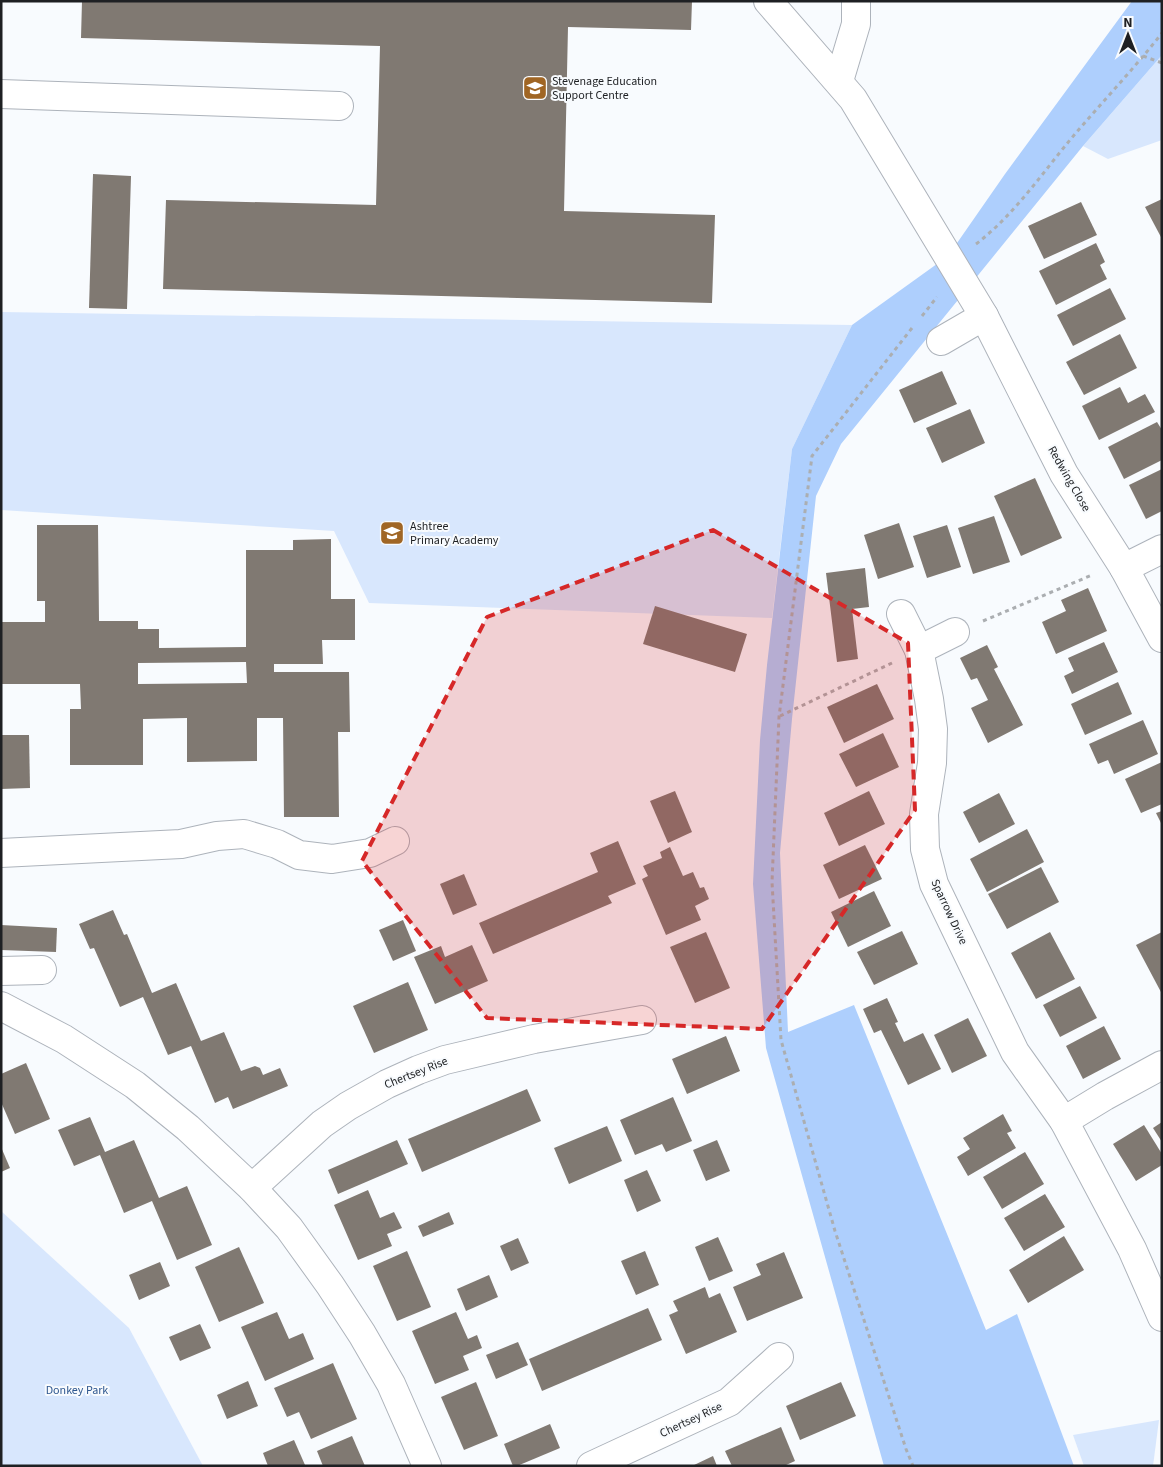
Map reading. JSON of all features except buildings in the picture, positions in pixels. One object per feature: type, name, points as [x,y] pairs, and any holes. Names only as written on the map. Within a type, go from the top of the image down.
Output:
[{"type":"street","name":"Redwing Close","points":[[768,1],[853,99],[984,316],[1064,474],[1122,566],[1162,638]]},
{"type":"street","points":[[838,81],[856,24],[856,1]]},
{"type":"street","points":[[1,94],[339,106]]},
{"type":"street","points":[[941,341],[984,316]]},
{"type":"street","points":[[1122,566],[1162,548]]},
{"type":"street","name":"Sparrow Drive","points":[[901,614],[919,650],[933,729],[932,763],[924,814],[926,849],[934,884],[1015,1052],[1064,1121],[1132,1249],[1162,1317]]},
{"type":"street","points":[[919,650],[955,632]]},
{"type":"street","points":[[1,852],[181,844],[217,836],[244,834],[277,844],[299,855],[332,859],[370,853],[395,841]]},
{"type":"street","points":[[1,971],[42,970]]},
{"type":"street","points":[[1,1006],[64,1039],[134,1086],[188,1128],[252,1188],[289,1228],[362,1334],[391,1384],[427,1466]]},
{"type":"street","name":"Chertsey Rise","points":[[252,1188],[322,1124],[355,1102],[387,1084],[418,1070],[445,1060],[534,1039],[642,1020]]},
{"type":"street","points":[[1064,1121],[1105,1096],[1162,1066]]},
{"type":"street","name":"Chertsey Rise","points":[[591,1466],[730,1402],[780,1357]]},
{"type":"path","points":[[913,1466],[835,1231],[781,1040],[772,882],[780,717],[812,456],[953,263],[992,232],[1012,210],[1162,33]]},
{"type":"path","points":[[1143,56],[1162,63]]},
{"type":"path","points":[[955,632],[1122,566]]},
{"type":"path","points":[[780,717],[919,650]]},
{"type":"highlighted area","points":[[713,530],[908,643],[915,810],[762,1029],[487,1018],[362,861],[487,617]]},
{"type":"green space","points":[[1162,55],[1162,140],[1108,159],[1083,146]]},
{"type":"green space","points":[[1,312],[852,325],[792,449],[772,618],[369,603],[334,531],[1,510]]},
{"type":"green space","name":"Donkey Park","points":[[1,1211],[129,1328],[203,1466],[1,1466]]},
{"type":"green space","points":[[1159,1420],[1153,1466],[1084,1466],[1073,1435]]},
{"type":"shaded area","points":[[1132,1],[1162,1],[1162,55],[1083,146],[841,444],[816,496],[792,719],[780,853],[788,1032],[854,1005],[986,1330],[1017,1314],[1074,1466],[884,1466],[766,1048],[753,884],[760,740],[792,449],[852,325],[948,256],[1005,174]]},
{"type":"place","name":"Stevenage Education Support Centre","points":[[535,88]]},
{"type":"place","name":"Ashtree Primary Academy","points":[[392,533]]}]
